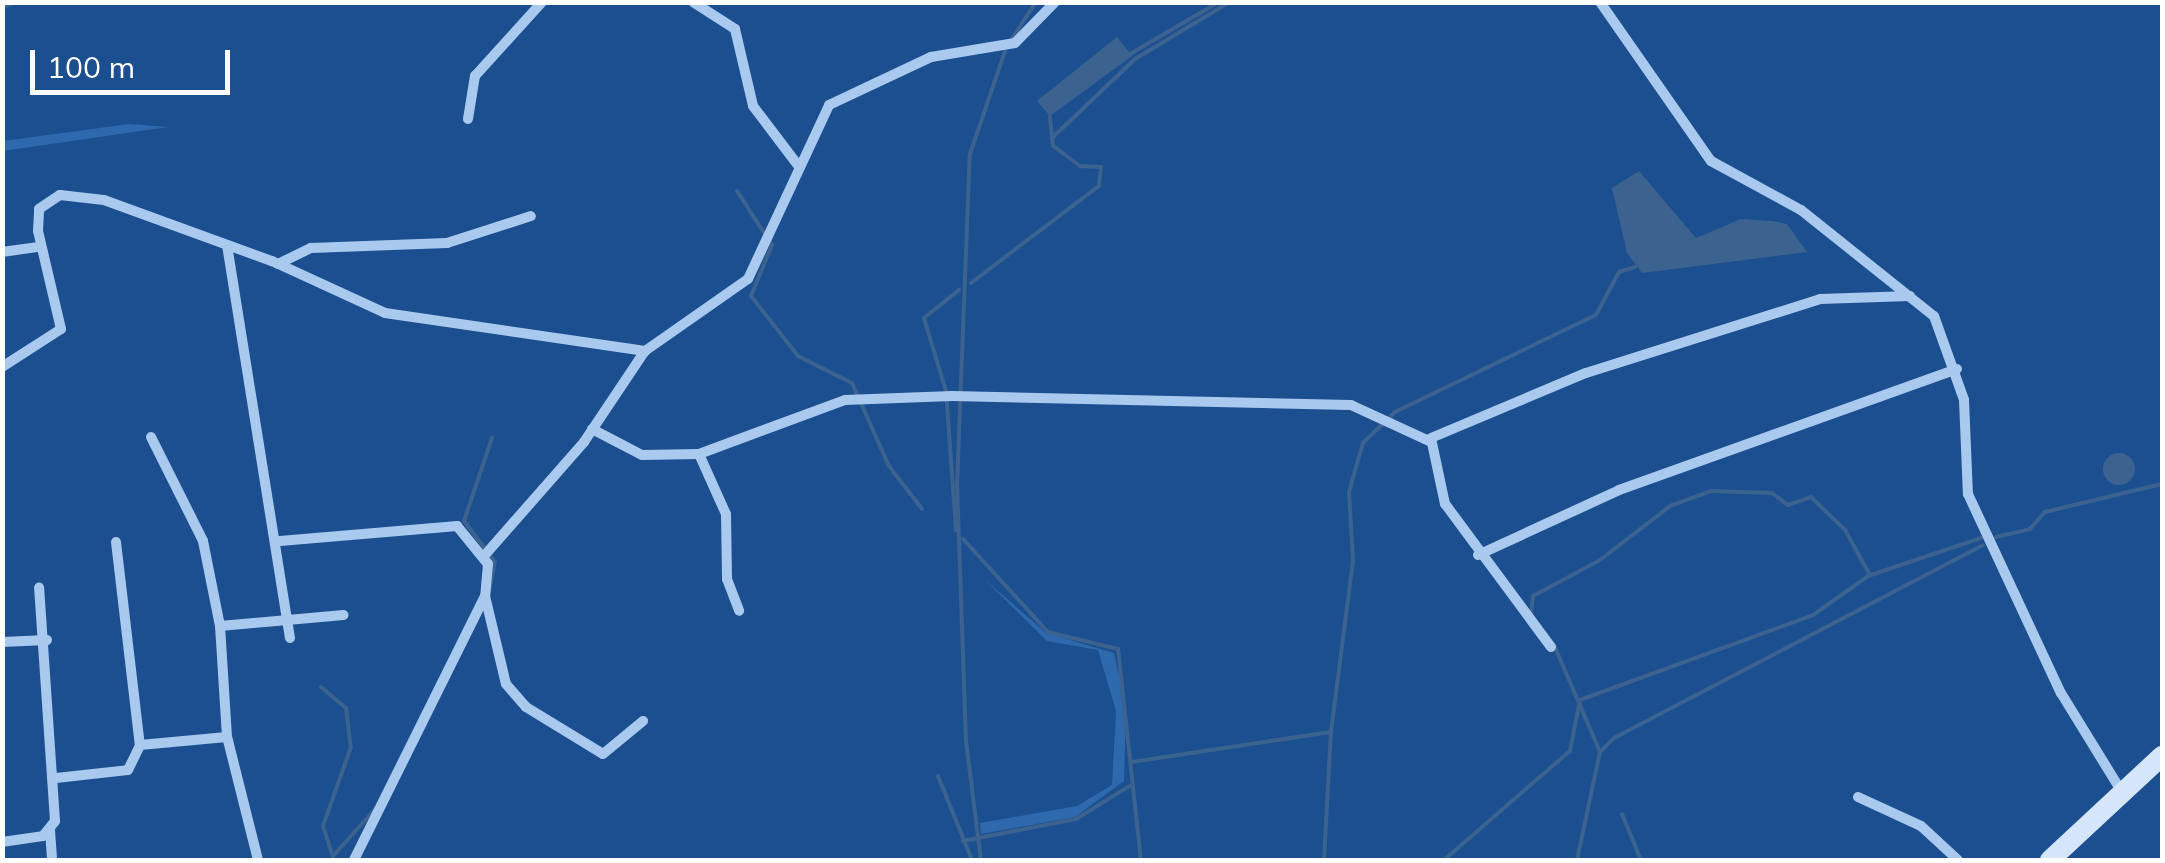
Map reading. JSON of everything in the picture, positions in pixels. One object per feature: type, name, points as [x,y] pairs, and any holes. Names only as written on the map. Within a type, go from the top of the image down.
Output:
[{"type":"street","points":[[468,119],[475,76],[542,2]]},
{"type":"street","points":[[693,2],[735,29],[753,106],[797,164]]},
{"type":"street","points":[[484,556],[592,430],[645,351],[748,278],[813,125],[854,87],[942,54],[1015,43],[1054,2]]},
{"type":"street","points":[[1600,2],[1710,161],[1801,210],[1934,316],[1957,369],[1968,494],[2061,692],[2120,789]]},
{"type":"street","points":[[2,367],[61,329],[39,247],[39,209],[60,195],[104,200],[278,264],[409,319],[645,351]]},
{"type":"street","points":[[278,264],[311,248],[447,244],[530,216]]},
{"type":"street","points":[[227,245],[280,540],[290,638]]},
{"type":"street","points":[[2,252],[39,247]]},
{"type":"street","points":[[592,430],[642,455],[698,454],[845,400],[900,396],[1351,406],[1429,441],[1687,339],[1820,299],[1910,296]]},
{"type":"street","points":[[1478,555],[1619,490],[1957,369]]},
{"type":"street","points":[[151,437],[203,541],[220,626],[227,737],[258,860]]},
{"type":"street","points":[[1429,441],[1445,504],[1478,555],[1551,647]]},
{"type":"street","points":[[698,454],[726,514],[727,578],[739,611]]},
{"type":"street","points":[[280,540],[457,526],[484,556],[485,596],[506,684],[526,707],[602,754],[643,721]]},
{"type":"street","points":[[56,778],[128,770],[140,744],[116,542]]},
{"type":"street","points":[[40,588],[56,778],[50,830],[52,860]]},
{"type":"street","points":[[354,860],[485,596]]},
{"type":"street","points":[[220,626],[344,616]]},
{"type":"street","points":[[2,642],[47,640]]},
{"type":"street","points":[[140,744],[227,737]]},
{"type":"street","points":[[2050,860],[2120,789],[2162,756]]},
{"type":"street","points":[[1858,797],[1921,826],[1958,860]]},
{"type":"street","points":[[2,842],[50,830]]},
{"type":"shaded area","points":[[1117,37],[1132,56],[1050,116],[1037,101]]},
{"type":"shaded area","points":[[129,124],[168,127],[3,151],[3,141]]},
{"type":"shaded area","points":[[1639,171],[1696,238],[1741,219],[1772,221],[1787,224],[1807,252],[1642,273],[1627,253],[1612,188]]},
{"type":"shaded area","points":[[2119,453],[2130,458],[2135,469],[2130,480],[2119,485],[2108,480],[2103,469],[2108,458]]},
{"type":"shaded area","points":[[984,579],[1046,633],[1114,653],[1126,710],[1124,781],[1075,817],[981,834],[980,823],[1077,806],[1112,785],[1116,711],[1098,650],[1047,641]]},
{"type":"waterway","points":[[2,7],[17,2]]},
{"type":"waterway","points":[[1011,40],[1036,2]]},
{"type":"waterway","points":[[1130,54],[1219,2]]},
{"type":"waterway","points":[[1052,138],[1135,59],[1230,2]]},
{"type":"waterway","points":[[981,860],[966,741],[957,486],[970,154],[1006,48]]},
{"type":"waterway","points":[[971,283],[1099,186],[1101,167],[1080,166],[1053,146],[1050,116]]},
{"type":"waterway","points":[[737,191],[772,245],[751,296],[798,356],[852,383],[889,466],[922,509]]},
{"type":"waterway","points":[[1132,762],[1331,732],[1353,561],[1349,492],[1363,443],[1395,412],[1596,315],[1619,272],[1635,267]]},
{"type":"waterway","points":[[956,530],[946,391],[924,318],[959,290]]},
{"type":"waterway","points":[[489,592],[495,562],[464,521],[492,438]]},
{"type":"waterway","points":[[1996,537],[2030,529],[2045,512],[2162,484]]},
{"type":"waterway","points":[[1531,613],[1533,596],[1600,560],[1670,506],[1711,491],[1772,493],[1788,505],[1811,497],[1845,530],[1870,575]]},
{"type":"waterway","points":[[1444,860],[1570,751],[1580,700],[1813,615],[1868,576],[1981,538]]},
{"type":"waterway","points":[[963,539],[1048,632],[1118,649],[1141,860]]},
{"type":"waterway","points":[[1577,860],[1600,752],[1614,738],[1983,545]]},
{"type":"waterway","points":[[1554,645],[1600,752]]},
{"type":"waterway","points":[[321,687],[346,708],[351,747],[323,826],[334,860]]},
{"type":"waterway","points":[[1324,860],[1331,732]]},
{"type":"waterway","points":[[938,776],[972,860]]},
{"type":"waterway","points":[[963,841],[1076,819],[1131,785]]},
{"type":"waterway","points":[[334,855],[376,808]]},
{"type":"waterway","points":[[1622,814],[1641,860]]}]
